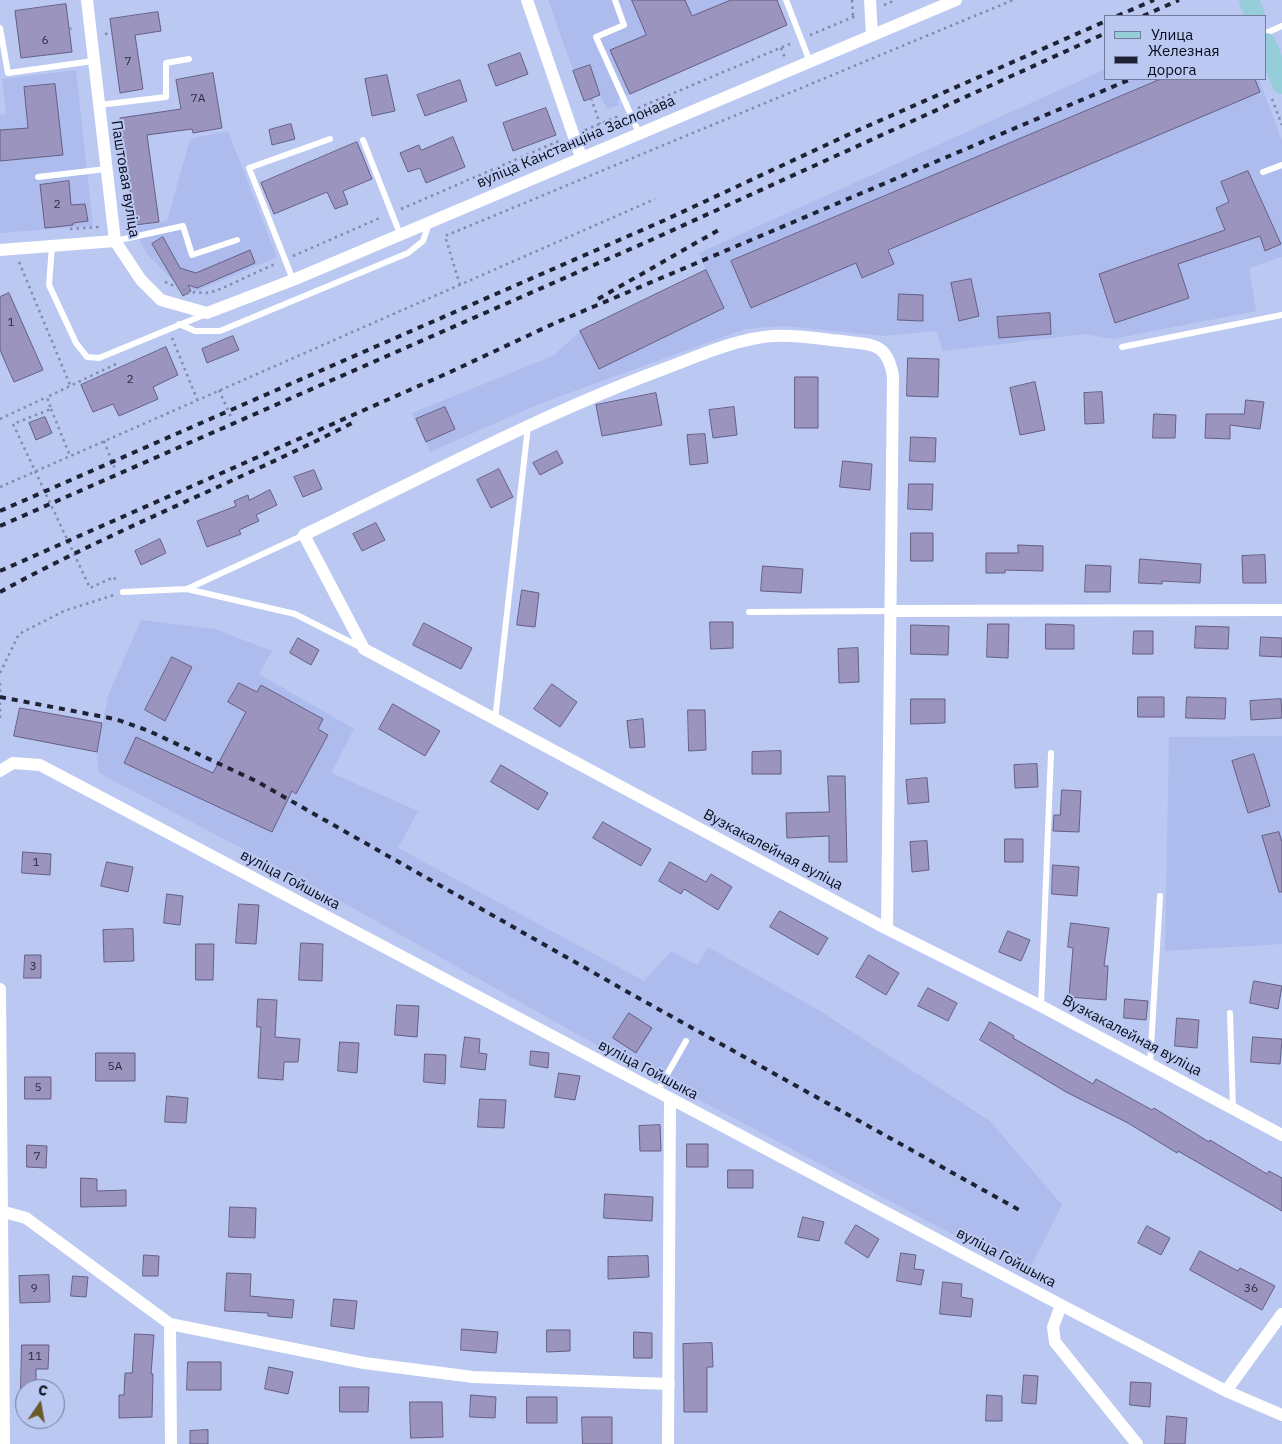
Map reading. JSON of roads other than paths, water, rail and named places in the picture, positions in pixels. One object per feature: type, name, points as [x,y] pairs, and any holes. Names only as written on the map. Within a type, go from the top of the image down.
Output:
[{"type":"main road","points":[[1249,0],[1255,15]]},
{"type":"main road","points":[[1267,47],[1277,91]]},
{"type":"street","name":"Паштовая вуліца","points":[[87,0],[115,241],[141,280],[161,300],[181,308],[207,313]]},
{"type":"street","points":[[527,0],[581,157]]},
{"type":"street","name":"вуліца Канстанціна Заслонава","points":[[207,313],[293,280],[956,0]]},
{"type":"street","points":[[870,5],[872,35]]},
{"type":"street","points":[[0,250],[115,241]]},
{"type":"street","points":[[364,649],[304,536],[528,426],[624,384],[733,343],[773,336],[826,340],[880,348],[887,354],[893,376],[887,929]]},
{"type":"street","points":[[890,611],[1282,610]]},
{"type":"street","name":"Вузкакалейная вуліца","points":[[364,649],[887,929],[1041,1006],[1282,1135]]},
{"type":"street","name":"вуліца Гойшыка","points":[[0,771],[13,762],[40,765],[656,1093],[1061,1305],[1226,1391],[1282,1415]]},
{"type":"street","points":[[0,989],[1,1341],[4,1444]]},
{"type":"street","points":[[668,1444],[670,1100]]},
{"type":"street","points":[[1,1211],[26,1218],[170,1324],[364,1363],[473,1377],[669,1384]]},
{"type":"street","points":[[1061,1305],[1053,1327],[1055,1342],[1137,1444]]},
{"type":"street","points":[[1226,1391],[1282,1314]]},
{"type":"street","points":[[170,1324],[171,1444]]},
{"type":"lane","points":[[615,0],[624,25],[596,37],[639,133]]},
{"type":"lane","points":[[786,0],[810,62]]},
{"type":"lane","points":[[1267,33],[1282,26]]},
{"type":"lane","points":[[0,28],[8,73],[93,61]]},
{"type":"lane","points":[[98,105],[166,97],[166,64],[189,59]]},
{"type":"lane","points":[[293,280],[249,168],[330,139]]},
{"type":"lane","points":[[363,140],[400,234]]},
{"type":"lane","points":[[1263,172],[1282,165]]},
{"type":"lane","points":[[38,177],[106,169]]},
{"type":"lane","points":[[179,324],[195,332],[220,330],[229,327],[408,253],[423,241],[430,222]]},
{"type":"lane","points":[[115,241],[183,226],[192,255],[237,240]]},
{"type":"lane","points":[[52,246],[49,285],[76,343],[87,357],[99,358],[207,313]]},
{"type":"lane","points":[[1122,347],[1282,315]]},
{"type":"lane","points":[[495,720],[528,426]]},
{"type":"lane","points":[[186,589],[304,536]]},
{"type":"lane","points":[[123,592],[186,589],[295,614],[364,649]]},
{"type":"lane","points":[[749,612],[890,611]]},
{"type":"lane","points":[[1041,1006],[1051,753]]},
{"type":"lane","points":[[1150,1064],[1160,896]]},
{"type":"lane","points":[[1230,1013],[1233,1108]]},
{"type":"lane","points":[[656,1093],[686,1041]]},
{"type":"railway","points":[[1119,15],[1154,0]]},
{"type":"railway","points":[[1145,15],[1179,0]]},
{"type":"railway","points":[[0,511],[665,220],[854,132],[1104,22]]},
{"type":"railway","points":[[0,526],[651,240],[1104,34]]},
{"type":"railway","points":[[0,571],[448,373],[555,323],[1129,80]]},
{"type":"railway","points":[[598,299],[722,228]]},
{"type":"railway","points":[[0,592],[87,547],[266,465],[354,422]]},
{"type":"railway","points":[[0,697],[115,719],[149,731],[256,781],[633,995],[1021,1211]]}]
